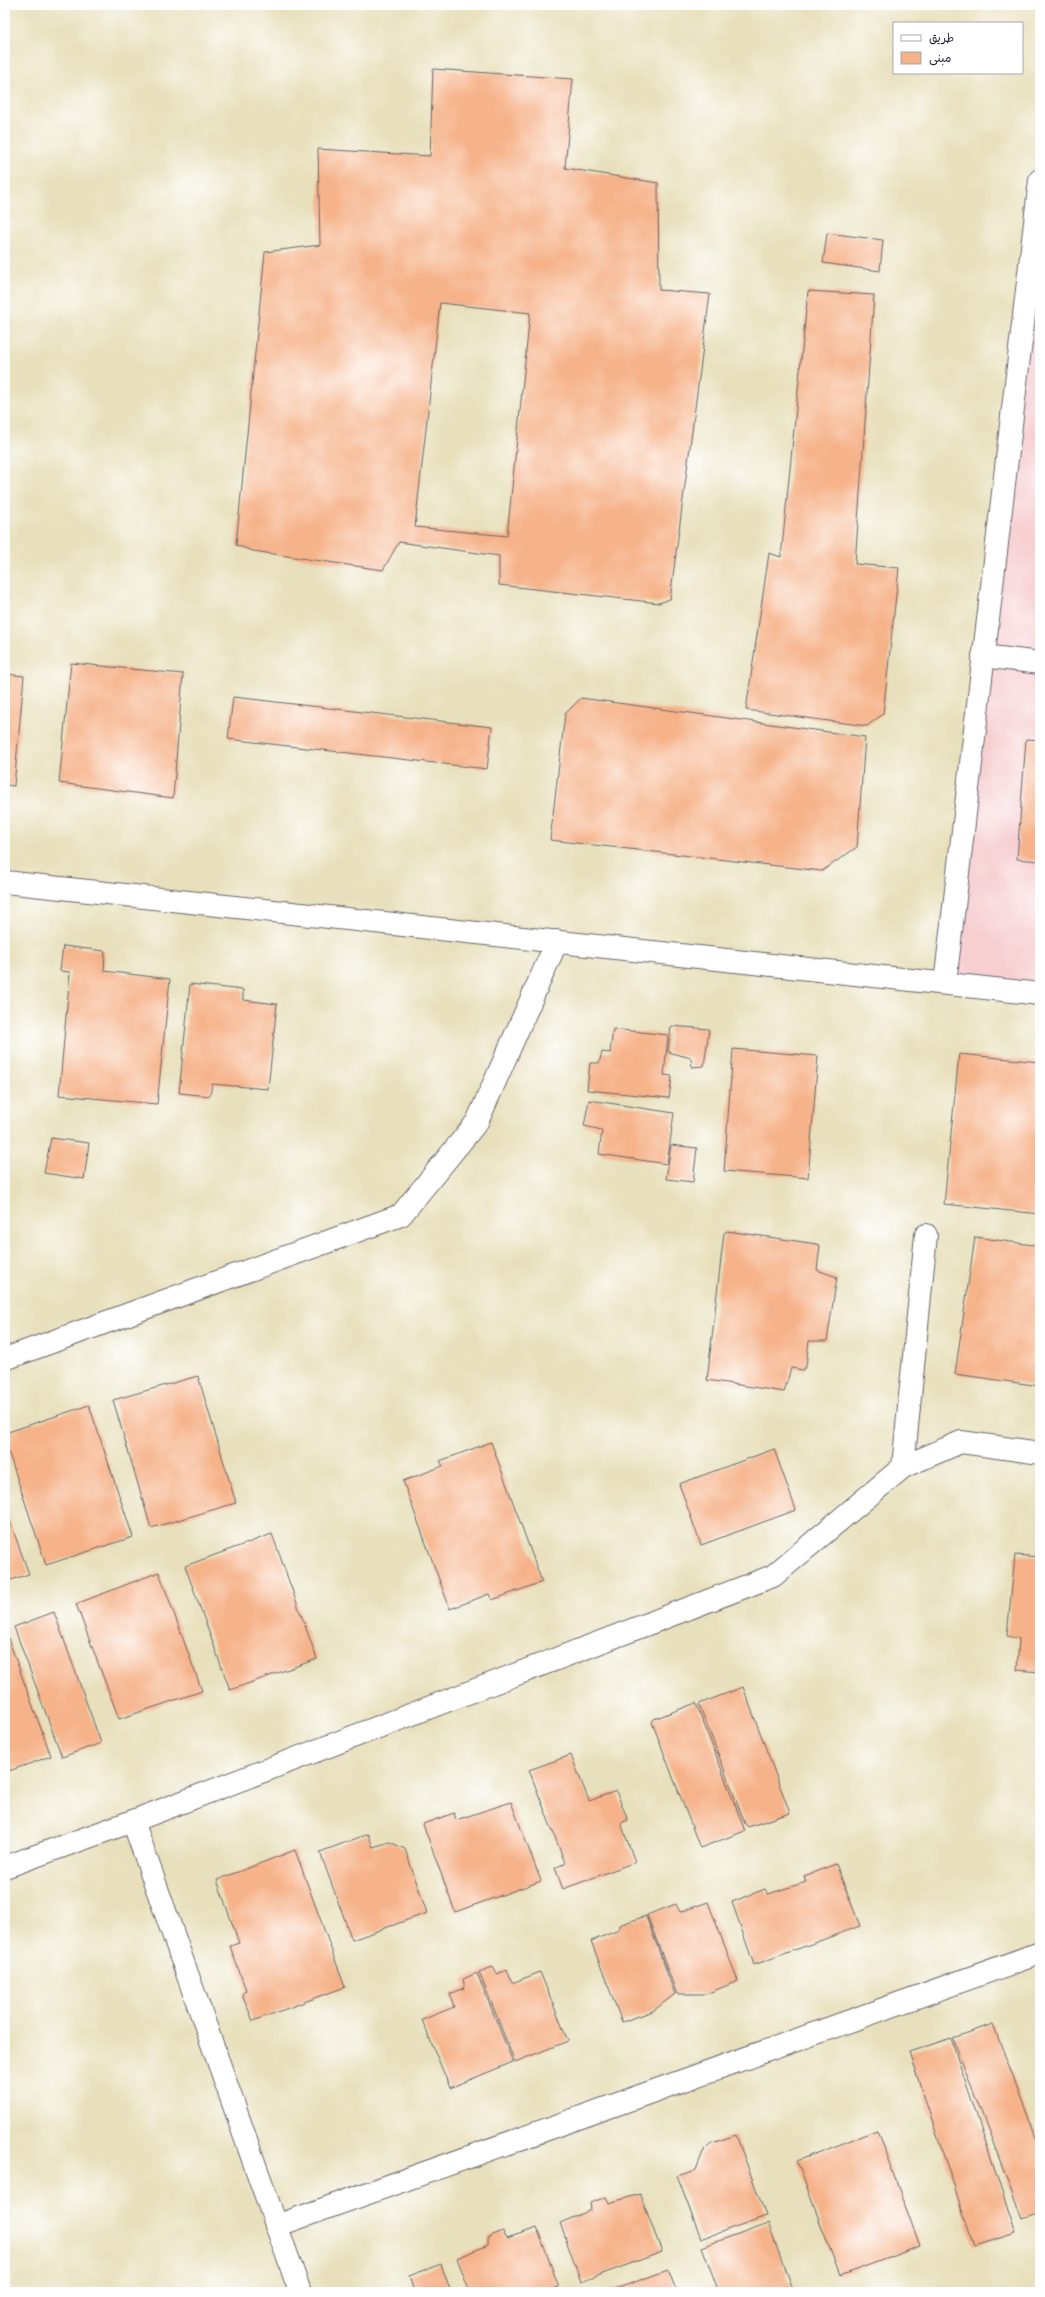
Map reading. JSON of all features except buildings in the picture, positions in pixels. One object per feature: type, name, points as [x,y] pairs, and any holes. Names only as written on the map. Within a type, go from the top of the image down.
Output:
[{"type":"street","points":[[945,984],[983,656],[1034,274],[1040,180]]},
{"type":"street","points":[[983,656],[1040,663]]},
{"type":"street","points":[[5,882],[1040,994]]},
{"type":"street","points":[[5,1359],[400,1215],[477,1122],[557,941]]},
{"type":"street","points":[[902,1467],[926,1235]]},
{"type":"street","points":[[5,1867],[133,1821],[773,1576],[902,1467],[961,1442],[1040,1453]]},
{"type":"street","points":[[133,1821],[300,2292]]},
{"type":"street","points":[[276,2226],[1040,1953]]},
{"type":"shaded area","points":[[1040,180],[1040,994],[945,983]]}]
